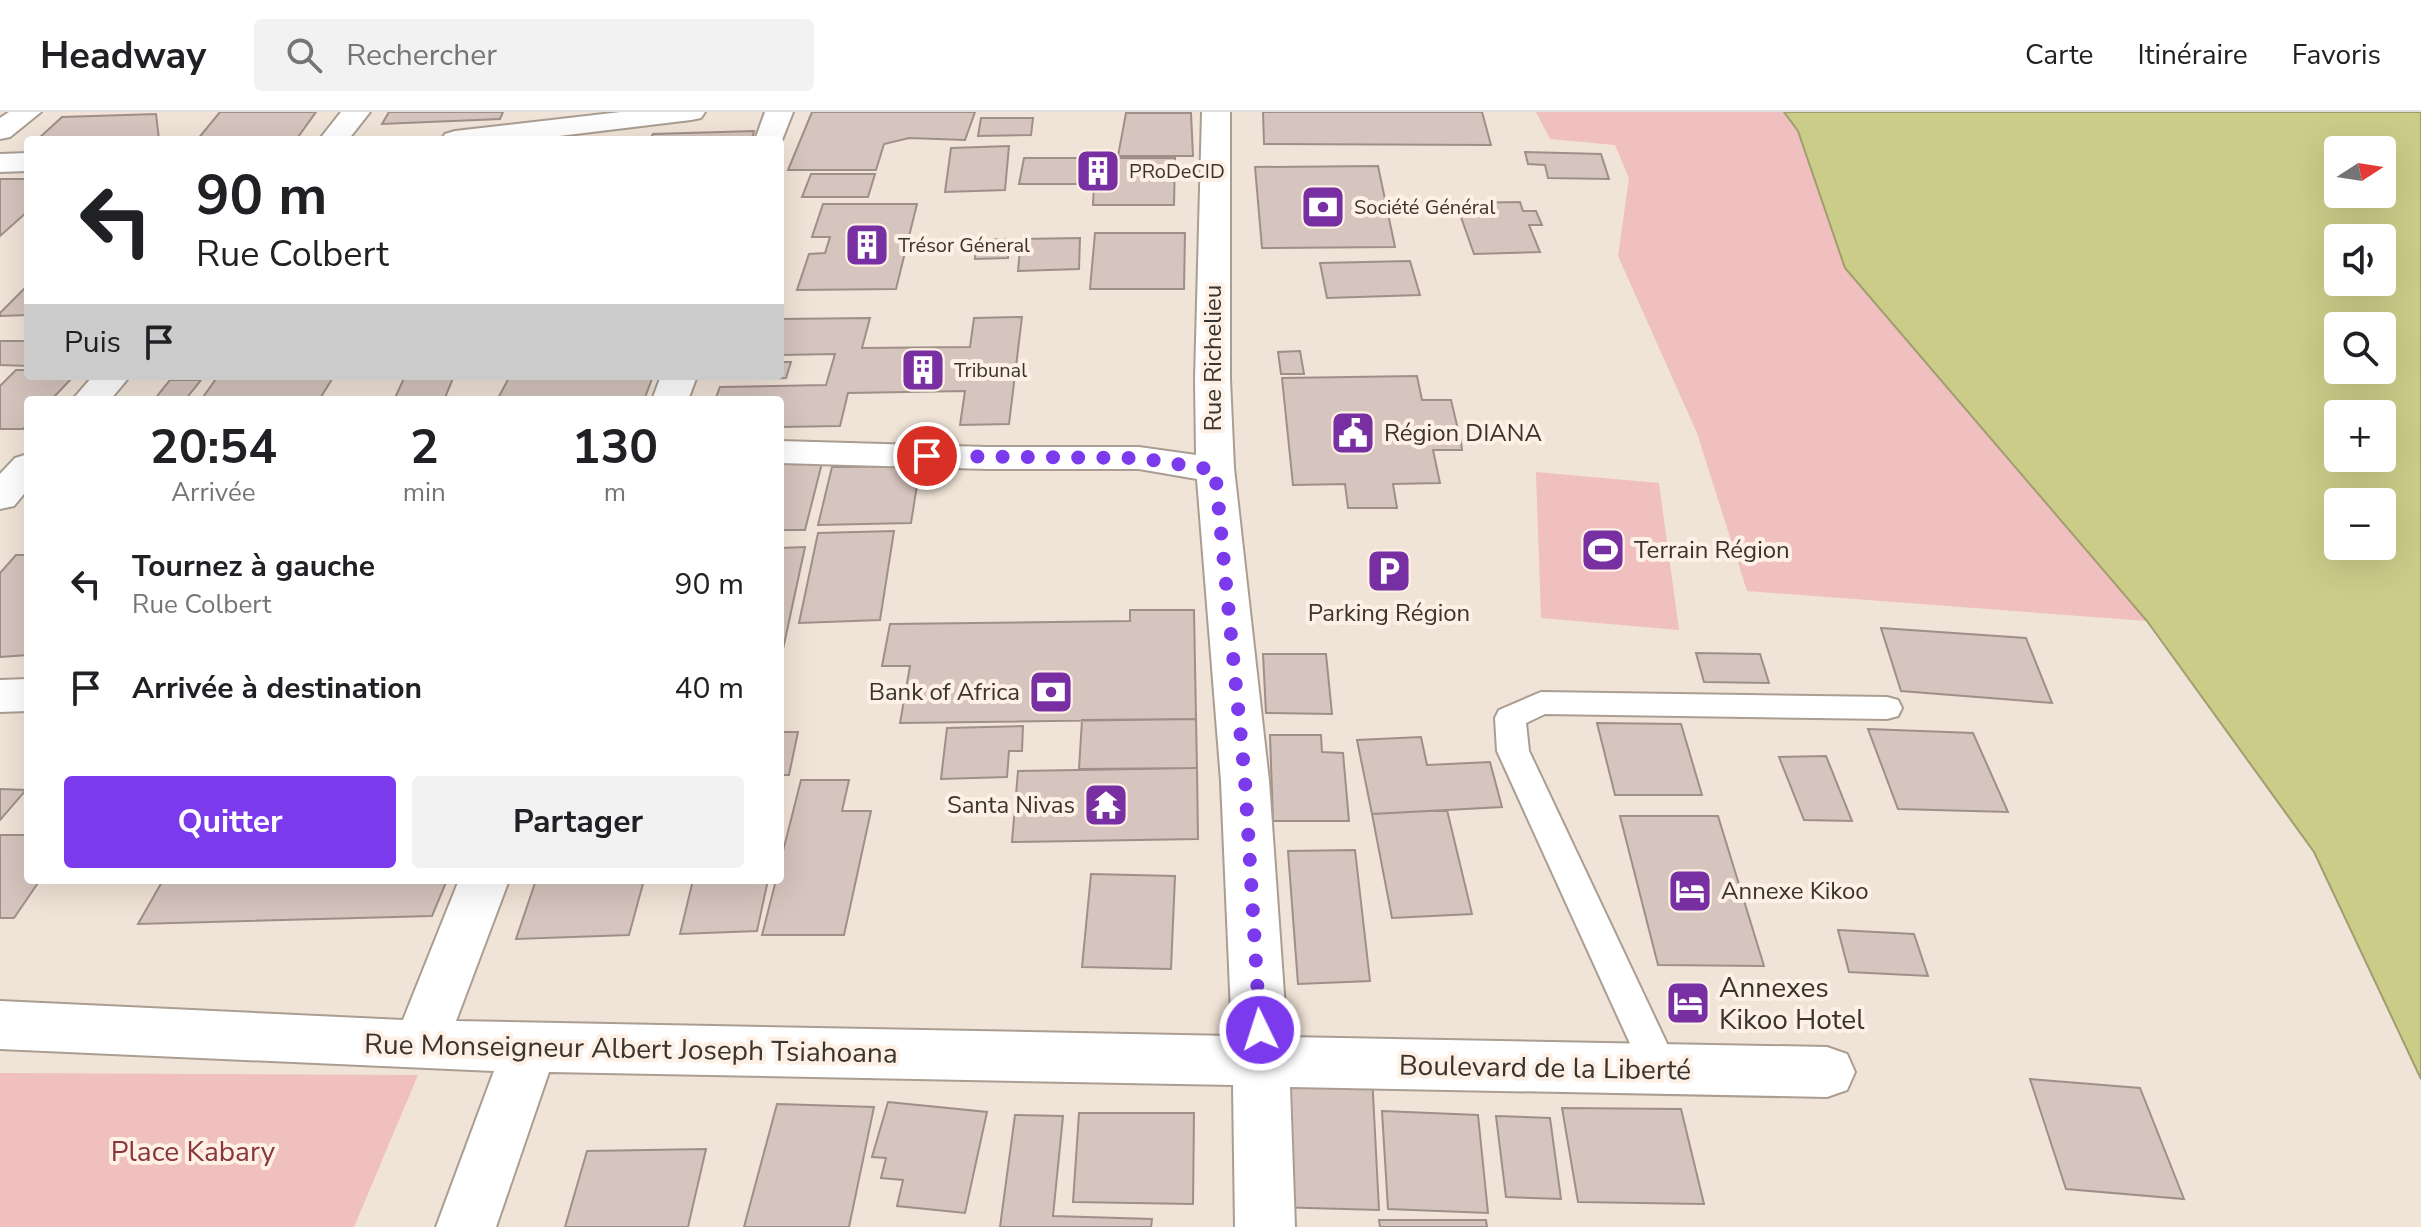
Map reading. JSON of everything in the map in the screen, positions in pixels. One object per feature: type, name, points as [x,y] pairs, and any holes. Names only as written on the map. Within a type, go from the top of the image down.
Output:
[{"type":"street","points":[[0,131],[27,112]]},
{"type":"street","points":[[336,136],[356,112]]},
{"type":"street","points":[[489,136],[691,112]]},
{"type":"street","points":[[770,136],[779,112]]},
{"type":"street","name":"Rue Richelieu","points":[[1216,112],[1218,161],[1211,292],[1214,456],[1245,780],[1262,1061],[1265,1227]]},
{"type":"street","points":[[0,163],[24,162]]},
{"type":"street","points":[[94,396],[108,380]]},
{"type":"street","points":[[784,452],[987,458],[1214,456]]},
{"type":"street","points":[[0,464],[24,465]]},
{"type":"street","points":[[0,497],[24,470]]},
{"type":"street","points":[[0,696],[24,695]]},
{"type":"street","points":[[420,1045],[482,884]]},
{"type":"street","name":"Rue Monseigneur Albert Joseph Tsiahoana","points":[[0,1025],[420,1045],[1262,1061]]},
{"type":"street","points":[[466,1227],[530,1047]]},
{"type":"street","name":"Boulevard de la Liberté","points":[[1262,1061],[1827,1072]]},
{"type":"lane","points":[[1660,1069],[1513,751],[1510,718],[1541,703],[1887,708]]},
{"type":"green space","points":[[1536,112],[1784,112],[1798,131],[1845,268],[2147,621],[1747,591],[1697,433],[1618,256],[1629,178],[1615,145],[1550,139]]},
{"type":"green space","name":"Terrain Région","points":[[1536,472],[1659,483],[1679,630],[1541,618]]},
{"type":"green space","name":"Place Kabary","points":[[0,1073],[418,1075],[354,1227],[0,1227]]},
{"type":"shaded area","points":[[1784,112],[2421,112],[2421,1079],[2314,852],[2147,621],[1845,268],[1798,131]]},
{"type":"building","points":[[220,112],[316,112],[299,136],[200,136]]},
{"type":"building","points":[[389,112],[503,112],[500,119],[382,124]]},
{"type":"building","points":[[812,112],[975,112],[965,140],[909,138],[884,144],[876,170],[788,170]]},
{"type":"building","points":[[1263,112],[1482,112],[1491,145],[1264,144]]},
{"type":"building","points":[[1126,113],[1191,113],[1193,156],[1118,156]]},
{"type":"building","points":[[156,114],[159,136],[41,136],[62,117]]},
{"type":"building","points":[[981,118],[1033,118],[1031,135],[978,136]]},
{"type":"building","points":[[754,131],[753,136],[653,134]]},
{"type":"building","points":[[1009,146],[1005,190],[945,192],[951,148]]},
{"type":"building","points":[[1525,152],[1601,154],[1609,179],[1548,178],[1545,165],[1528,164]]},
{"type":"building","name":"PRoDeCID","points":[[1024,158],[1175,158],[1174,205],[1093,205],[1094,184],[1019,184]]},
{"type":"building","name":"Société Général","points":[[1378,166],[1395,247],[1262,248],[1255,167]]},
{"type":"building","points":[[811,174],[875,174],[868,197],[802,197]]},
{"type":"building","points":[[0,179],[24,179],[24,215],[0,236]]},
{"type":"building","points":[[1520,202],[1523,211],[1536,211],[1542,225],[1529,225],[1540,252],[1474,254],[1456,203]]},
{"type":"building","name":"Trésor Géneral","points":[[823,204],[917,204],[896,289],[797,290],[809,254],[825,253],[830,237],[812,237]]},
{"type":"building","points":[[1095,233],[1185,233],[1184,289],[1090,289]]},
{"type":"building","points":[[1080,238],[1079,269],[1018,271],[1021,239]]},
{"type":"building","points":[[1009,239],[1008,258],[975,259],[976,240]]},
{"type":"building","points":[[1410,261],[1420,295],[1327,298],[1320,263]]},
{"type":"building","points":[[24,289],[24,315],[0,316]]},
{"type":"building","name":"Tribunal","points":[[1022,317],[1009,424],[960,425],[965,391],[848,393],[840,426],[784,427],[784,396],[717,396],[720,387],[826,385],[835,354],[784,355],[784,319],[870,318],[862,348],[970,347],[974,318]]},
{"type":"building","points":[[0,341],[24,341],[24,366],[0,365]]},
{"type":"building","points":[[1300,351],[1304,374],[1281,374],[1278,352]]},
{"type":"building","points":[[784,362],[791,362],[786,378]]},
{"type":"building","points":[[16,370],[24,370],[24,380],[70,380],[55,396],[24,396],[23,429],[0,429],[0,386]]},
{"type":"building","points":[[1417,376],[1422,400],[1451,400],[1461,442],[1462,450],[1433,450],[1440,483],[1393,484],[1397,508],[1348,508],[1345,484],[1293,485],[1282,378]]},
{"type":"building","points":[[170,380],[201,380],[188,396],[157,396]]},
{"type":"building","points":[[215,380],[332,380],[322,396],[204,396]]},
{"type":"building","points":[[403,380],[452,380],[446,396],[396,396]]},
{"type":"building","points":[[508,380],[652,380],[646,396],[499,396]]},
{"type":"building","points":[[784,459],[823,459],[805,530],[784,530]]},
{"type":"building","points":[[920,466],[911,523],[818,525],[832,467]]},
{"type":"building","points":[[894,531],[880,620],[799,623],[818,533]]},
{"type":"building","points":[[805,547],[784,645],[784,548]]},
{"type":"building","points":[[16,555],[24,555],[24,655],[0,657],[0,573]]},
{"type":"building","name":"Bank of Africa","points":[[1130,610],[1194,610],[1196,719],[900,723],[910,666],[882,666],[890,624],[1130,621]]},
{"type":"building","points":[[1881,628],[2026,638],[2052,703],[1901,691]]},
{"type":"building","points":[[1696,653],[1760,654],[1769,683],[1704,682]]},
{"type":"building","points":[[1263,654],[1326,654],[1332,714],[1266,713]]},
{"type":"building","points":[[1196,719],[1197,768],[1079,769],[1082,720]]},
{"type":"building","points":[[1597,723],[1681,724],[1702,795],[1615,795]]},
{"type":"building","points":[[1023,726],[1022,751],[1009,751],[1007,777],[941,779],[947,728]]},
{"type":"building","points":[[1868,729],[1973,733],[2008,812],[1898,809]]},
{"type":"building","points":[[784,732],[798,732],[789,775],[784,775]]},
{"type":"building","points":[[1270,735],[1321,735],[1322,752],[1343,753],[1349,821],[1273,821]]},
{"type":"building","points":[[1421,737],[1427,765],[1490,762],[1502,807],[1372,814],[1357,740]]},
{"type":"building","points":[[1826,756],[1852,821],[1804,820],[1779,757]]},
{"type":"building","name":"Santa Nivas","points":[[1197,768],[1198,839],[1012,842],[1018,771]]},
{"type":"building","points":[[801,780],[849,780],[842,811],[871,811],[844,935],[762,935],[775,884],[784,884],[784,847]]},
{"type":"building","points":[[0,789],[24,790],[24,792],[0,820]]},
{"type":"building","points":[[1447,810],[1472,914],[1392,918],[1372,814]]},
{"type":"building","name":"Annexe Kikoo","points":[[1620,816],[1718,816],[1764,966],[1658,965]]},
{"type":"building","points":[[0,835],[24,835],[24,884],[37,884],[14,918],[0,918]]},
{"type":"building","points":[[1355,850],[1370,981],[1298,984],[1288,851]]},
{"type":"building","points":[[1091,874],[1175,876],[1171,969],[1082,967]]},
{"type":"building","points":[[161,884],[445,884],[432,916],[138,924]]},
{"type":"building","points":[[535,884],[643,884],[629,935],[516,939]]},
{"type":"building","points":[[692,884],[767,884],[757,931],[680,934]]},
{"type":"building","points":[[1838,930],[1914,934],[1928,976],[1849,972]]},
{"type":"building","points":[[1273,1072],[1372,1075],[1379,1210],[1274,1207]]},
{"type":"building","points":[[2030,1079],[2140,1088],[2184,1199],[2066,1189]]},
{"type":"building","points":[[888,1102],[987,1112],[965,1213],[897,1206],[903,1180],[881,1178],[886,1158],[872,1157]]},
{"type":"building","points":[[777,1104],[874,1107],[849,1227],[744,1227]]},
{"type":"building","points":[[1562,1108],[1681,1109],[1704,1204],[1578,1202]]},
{"type":"building","points":[[1382,1111],[1478,1115],[1488,1213],[1388,1209]]},
{"type":"building","points":[[1079,1113],[1194,1113],[1193,1204],[1073,1202]]},
{"type":"building","points":[[1015,1115],[1063,1116],[1053,1216],[1152,1219],[1151,1227],[1000,1227]]},
{"type":"building","points":[[1496,1116],[1550,1118],[1561,1199],[1506,1197]]},
{"type":"building","points":[[706,1149],[688,1227],[565,1227],[587,1151]]},
{"type":"building","points":[[1379,1220],[1486,1220],[1487,1227],[1380,1227]]},
{"type":"place","name":"PRoDeCID","points":[[1098,171]]},
{"type":"place","name":"Société Général","points":[[1323,207]]},
{"type":"place","name":"Trésor Géneral","points":[[867,245]]},
{"type":"place","name":"Tribunal","points":[[923,370]]},
{"type":"place","name":"Région DIANA","points":[[1353,433]]},
{"type":"place","name":"Terrain Région","points":[[1603,550]]},
{"type":"place","name":"Parking Région","points":[[1389,571]]},
{"type":"place","name":"Bank of Africa","points":[[1051,692]]},
{"type":"place","name":"Santa Nivas","points":[[1106,805]]},
{"type":"place","name":"Annexe Kikoo","points":[[1690,891]]},
{"type":"place","name":"Annexes Kikoo Hotel","points":[[1688,1003]]},
{"type":"route","points":[[927,456],[1139,458],[1215,470],[1245,780],[1260,1030]]}]
